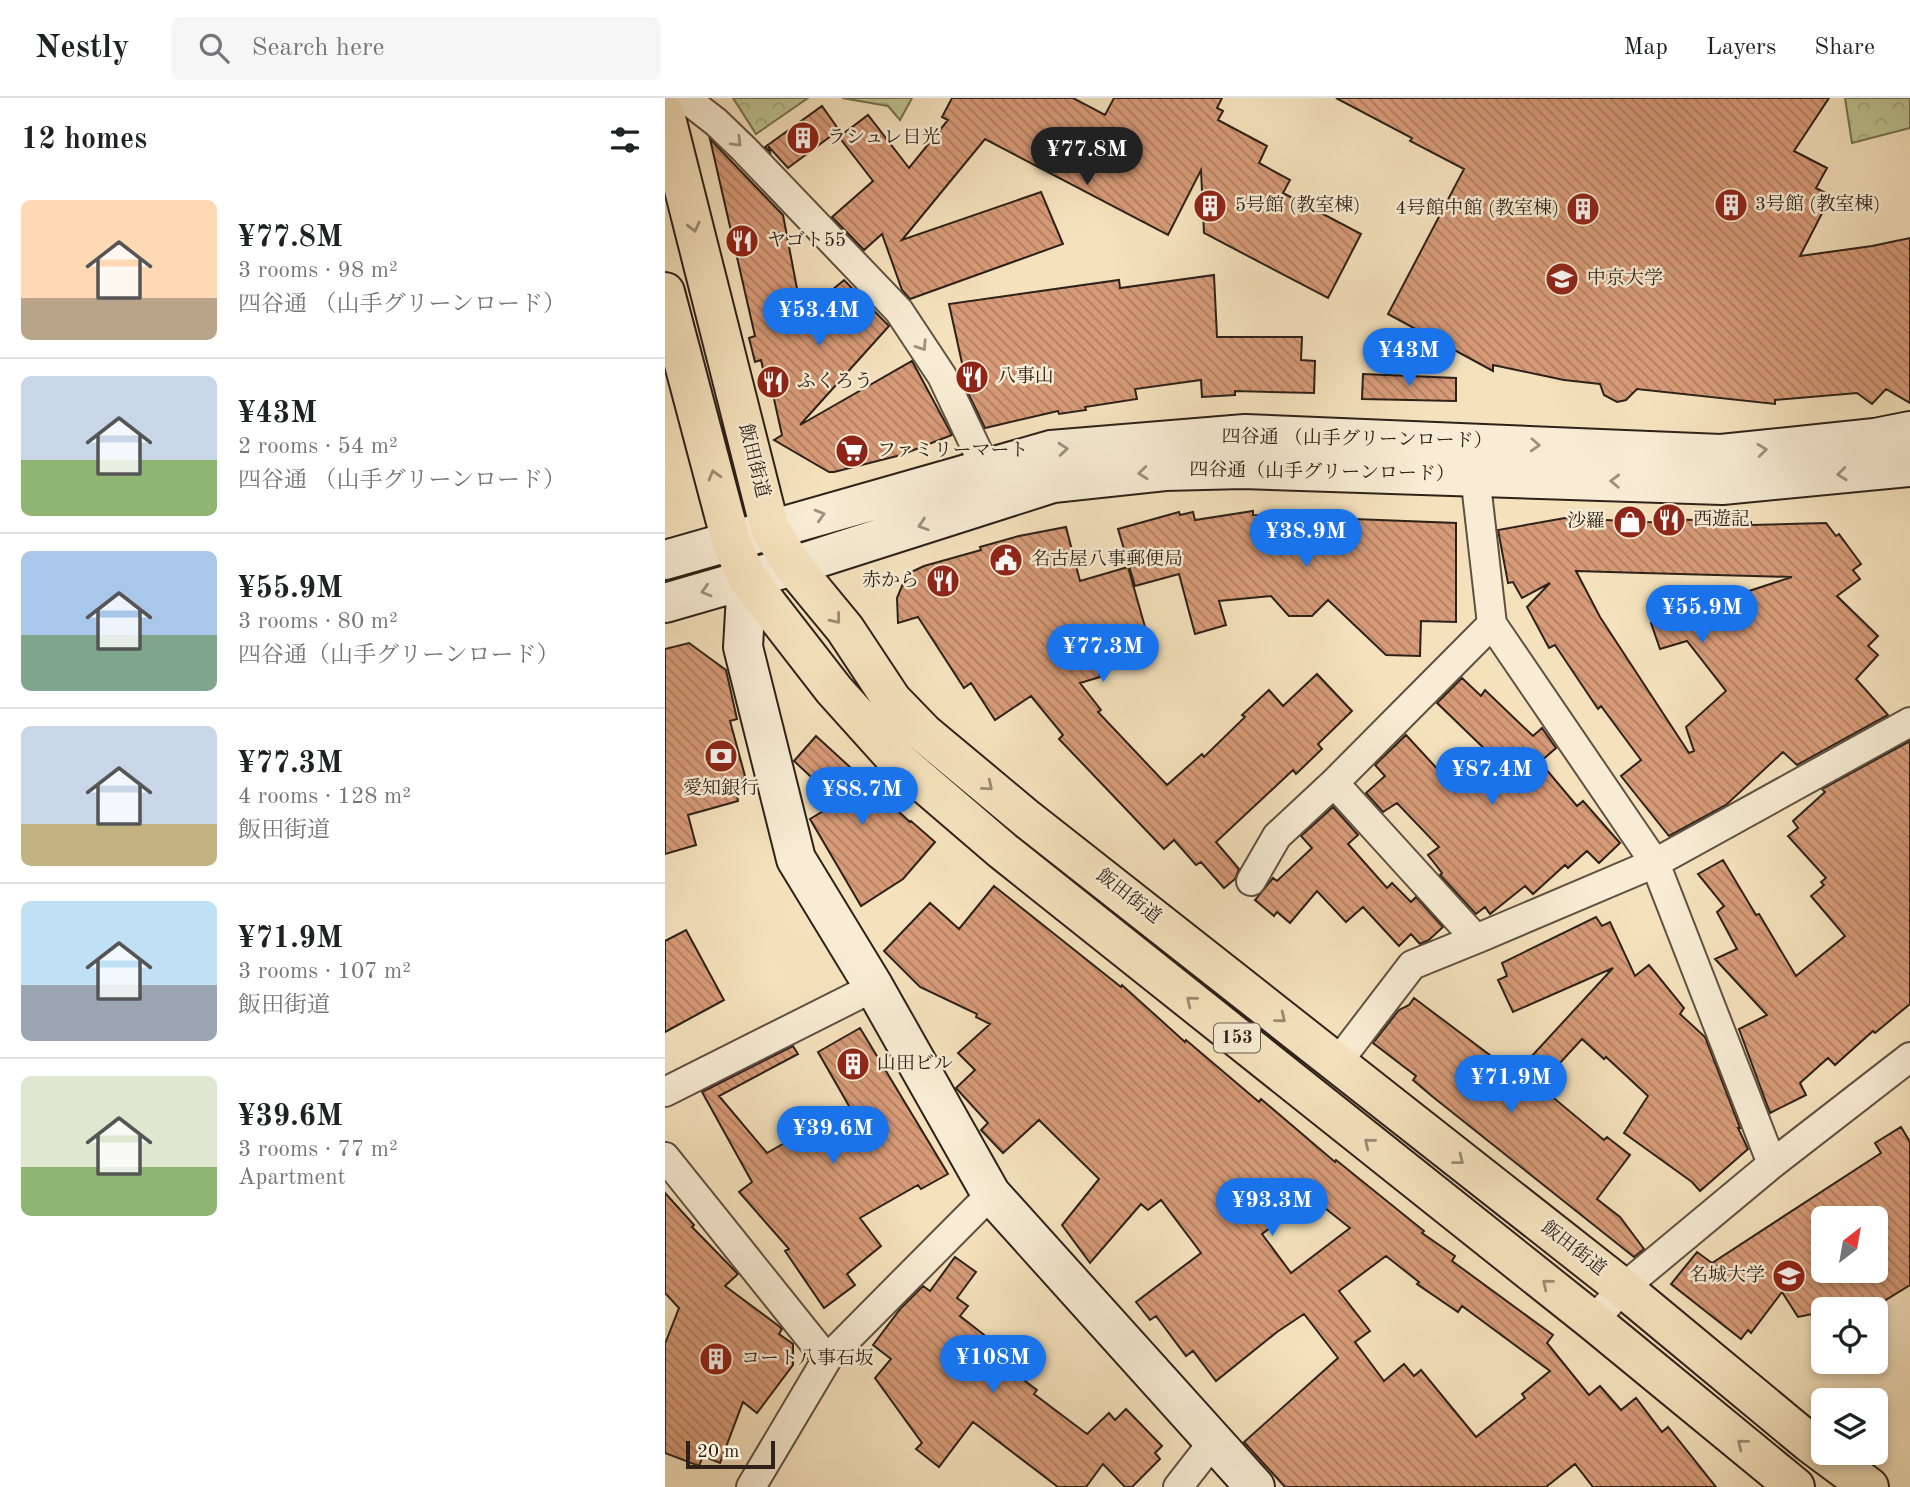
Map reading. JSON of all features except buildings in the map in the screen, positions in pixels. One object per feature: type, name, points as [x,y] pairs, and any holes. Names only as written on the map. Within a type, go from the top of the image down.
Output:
[{"type":"highway","name":"飯田街道","points":[[665,114],[770,529],[793,566],[845,629],[893,699],[924,733],[1027,819],[1623,1288],[1811,1444],[1869,1487]]},
{"type":"highway","name":"153","points":[[665,292],[731,541],[747,578],[834,690],[897,760],[1003,851],[1593,1321],[1795,1487]]},
{"type":"street","points":[[685,98],[735,140],[899,311],[942,376],[986,468]]},
{"type":"street","name":"四谷通 （山手グリーンロード）","points":[[665,560],[1051,450],[1245,434],[1721,454],[1875,438],[1910,431]]},
{"type":"street","name":"四谷通（山手グリーンロード）","points":[[665,603],[793,566],[1053,483],[1165,471],[1243,468],[1722,485],[1910,467]]},
{"type":"street","points":[[1475,475],[1492,624],[1655,863],[1772,1164]]},
{"type":"street","points":[[747,578],[743,647],[796,859],[874,988],[991,1194],[1255,1487]]},
{"type":"street","points":[[1251,881],[1277,836],[1492,624]]},
{"type":"street","points":[[1336,1063],[1412,965],[1655,863],[1910,722]]},
{"type":"street","points":[[1333,783],[1476,939]]},
{"type":"street","points":[[665,1092],[874,988]]},
{"type":"street","points":[[1593,1321],[1623,1288],[1772,1164],[1910,1057]]},
{"type":"street","points":[[665,1157],[827,1359]]},
{"type":"street","points":[[751,1487],[827,1359],[991,1194]]},
{"type":"street","points":[[1178,1487],[1213,1442]]},
{"type":"green space","points":[[733,98],[808,98],[756,134]]},
{"type":"green space","points":[[842,98],[912,98],[900,120],[888,106]]},
{"type":"green space","points":[[1845,98],[1910,98],[1910,128],[1852,143]]},
{"type":"place","name":"ラシュレ日光","points":[[803,138]]},
{"type":"place","name":"3号館 (教室棟)","points":[[1731,205]]},
{"type":"place","name":"5号館 (教室棟)","points":[[1210,206]]},
{"type":"place","name":"4号館中館 (教室棟)","points":[[1583,209]]},
{"type":"place","name":"ヤゴト55","points":[[742,241]]},
{"type":"place","name":"中京大学","points":[[1562,279]]},
{"type":"place","name":"八事山","points":[[972,377]]},
{"type":"place","name":"ふくろう","points":[[773,382]]},
{"type":"place","name":"ファミリーマート","points":[[852,451]]},
{"type":"place","name":"西遊記","points":[[1669,520]]},
{"type":"place","name":"沙羅","points":[[1630,522]]},
{"type":"place","name":"名古屋八事郵便局","points":[[1006,560]]},
{"type":"place","name":"赤から","points":[[943,581]]},
{"type":"place","name":"愛知銀行","points":[[721,756]]},
{"type":"place","name":"山田ビル","points":[[853,1064]]},
{"type":"place","name":"名城大学","points":[[1789,1276]]},
{"type":"place","name":"コート八事石坂","points":[[716,1359]]}]
